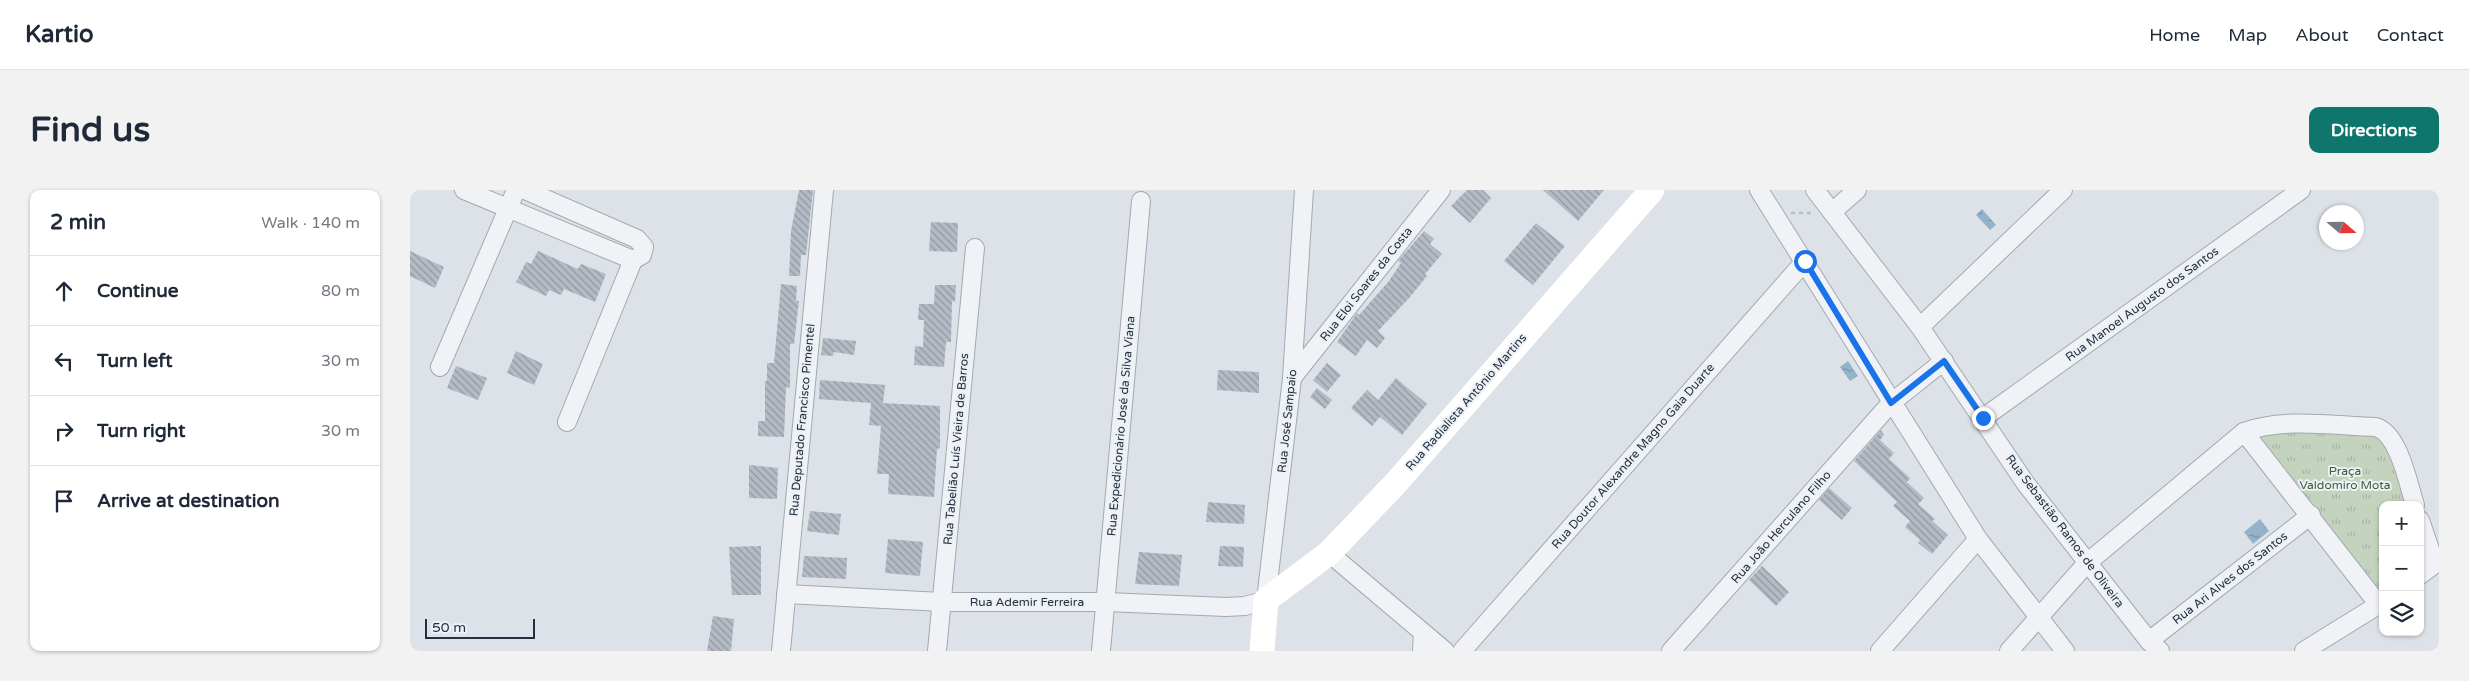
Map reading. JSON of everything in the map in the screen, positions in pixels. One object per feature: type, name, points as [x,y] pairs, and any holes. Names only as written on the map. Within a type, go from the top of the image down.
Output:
[{"type":"street","points":[[464,190],[508,210],[633,260]]},
{"type":"street","points":[[440,367],[516,190]]},
{"type":"street","points":[[525,190],[637,239],[644,247],[642,256],[633,260],[567,422]]},
{"type":"street","name":"Rua Deputado Francisco Pimentel","points":[[781,651],[824,190]]},
{"type":"street","name":"Rua José Sampaio","points":[[1262,651],[1266,600],[1292,378],[1304,190]]},
{"type":"street","name":"Rua Eloi Soares da Costa","points":[[1292,378],[1440,190]]},
{"type":"street","name":"Rua Radialista Antônio Martins","points":[[1266,600],[1329,553],[1394,484],[1652,190]]},
{"type":"street","points":[[1759,190],[1978,539],[2065,651]]},
{"type":"street","name":"Rua Sebastião Ramos de Oliveira","points":[[1815,190],[1920,327],[2026,484],[2154,646]]},
{"type":"street","points":[[1832,212],[1857,190]]},
{"type":"street","points":[[1920,327],[2063,190]]},
{"type":"street","name":"Rua Manoel Augusto dos Santos","points":[[1983,418],[2301,190]]},
{"type":"street","name":"Rua Expedicionário José da Silva Viana","points":[[1100,651],[1106,602],[1141,200]]},
{"type":"street","name":"Rua Tabelião Luís Vieira de Barros","points":[[937,651],[974,248]]},
{"type":"street","name":"Rua Doutor Alexandre Magno Gaia Duarte","points":[[1462,651],[1805,261]]},
{"type":"street","name":"Rua João Herculano Filho","points":[[1672,651],[1891,403],[1944,361]]},
{"type":"street","points":[[2009,651],[2038,616],[2087,563],[2244,432],[2258,427],[2292,424],[2376,427],[2384,430],[2393,440],[2414,501]]},
{"type":"street","points":[[2244,432],[2379,600]]},
{"type":"street","name":"Rua Ari Alves dos Santos","points":[[2154,646],[2311,514]]},
{"type":"street","points":[[2424,530],[2437,563],[2424,572]]},
{"type":"street","points":[[1880,651],[1978,539]]},
{"type":"street","points":[[1329,553],[1445,651]]},
{"type":"street","name":"Rua Ademir Ferreira","points":[[786,594],[942,602],[1106,602],[1226,607],[1245,606],[1266,600]]},
{"type":"street","points":[[2304,651],[2379,604]]},
{"type":"street","points":[[1422,651],[1423,633]]},
{"type":"path","points":[[1775,215],[1832,212]]},
{"type":"green space","name":"Praça Valdomiro Mota","points":[[2259,432],[2384,432],[2409,501],[2379,501],[2379,594],[2261,451]]},
{"type":"water","points":[[1982,209],[1996,225],[1990,230],[1976,215]]},
{"type":"water","points":[[1848,361],[1858,376],[1850,381],[1840,367]]},
{"type":"water","points":[[2260,519],[2269,531],[2253,544],[2244,532]]},
{"type":"building","points":[[799,190],[813,190],[806,255],[801,255],[800,276],[789,276],[791,231]]},
{"type":"building","points":[[1467,190],[1483,190],[1491,198],[1470,223],[1451,206]]},
{"type":"building","points":[[1543,190],[1604,190],[1578,221]]},
{"type":"building","points":[[931,222],[958,223],[957,252],[929,251]]},
{"type":"building","points":[[1536,223],[1565,246],[1533,285],[1504,261]]},
{"type":"building","points":[[1424,231],[1434,239],[1430,244],[1442,254],[1425,274],[1427,276],[1410,297],[1378,331],[1385,338],[1377,348],[1367,340],[1356,356],[1337,342],[1357,313],[1359,315],[1389,281],[1401,263],[1398,261]]},
{"type":"building","points":[[410,251],[444,267],[435,288],[410,276]]},
{"type":"building","points":[[538,251],[578,269],[581,264],[606,274],[595,302],[564,289],[561,295],[549,290],[546,296],[516,282],[526,262],[531,264]]},
{"type":"building","points":[[781,284],[797,286],[796,301],[799,301],[794,344],[790,344],[790,388],[786,387],[784,437],[758,436],[758,421],[765,421],[767,363],[774,363]]},
{"type":"building","points":[[935,285],[956,285],[955,302],[952,301],[951,342],[946,342],[944,367],[914,365],[915,346],[923,347],[924,320],[918,320],[919,304],[934,304]]},
{"type":"building","points":[[823,338],[856,341],[854,355],[834,352],[833,356],[821,355]]},
{"type":"building","points":[[516,351],[543,364],[534,385],[507,373]]},
{"type":"building","points":[[1327,363],[1341,375],[1327,392],[1313,380]]},
{"type":"building","points":[[456,366],[487,378],[478,400],[447,388]]},
{"type":"building","points":[[1218,370],[1259,372],[1259,393],[1217,390]]},
{"type":"building","points":[[1396,378],[1427,404],[1402,435],[1380,417],[1372,426],[1351,408],[1367,390],[1378,400]]},
{"type":"building","points":[[820,380],[885,385],[883,403],[940,406],[940,448],[937,449],[934,497],[888,494],[889,474],[877,474],[881,426],[869,425],[871,403],[819,399]]},
{"type":"building","points":[[1317,388],[1332,400],[1325,409],[1310,397]]},
{"type":"building","points":[[1881,430],[1884,435],[1880,440],[1894,453],[1889,459],[1910,478],[1907,482],[1924,498],[1918,504],[1935,519],[1932,521],[1948,535],[1932,554],[1918,543],[1920,540],[1905,527],[1910,521],[1893,506],[1897,502],[1854,461]]},
{"type":"building","points":[[749,465],[778,468],[777,499],[749,498]]},
{"type":"building","points":[[1829,488],[1852,508],[1842,520],[1819,500]]},
{"type":"building","points":[[1208,502],[1245,505],[1244,524],[1206,522]]},
{"type":"building","points":[[810,511],[841,514],[839,535],[807,531]]},
{"type":"building","points":[[888,539],[923,542],[920,576],[885,573]]},
{"type":"building","points":[[761,546],[761,595],[732,595],[729,547]]},
{"type":"building","points":[[1220,546],[1244,547],[1243,567],[1218,566]]},
{"type":"building","points":[[1139,552],[1182,555],[1179,586],[1135,584]]},
{"type":"building","points":[[804,556],[847,558],[846,579],[802,577]]},
{"type":"building","points":[[1762,566],[1789,592],[1776,606],[1749,580]]},
{"type":"building","points":[[713,616],[734,619],[731,651],[707,651]]},
{"type":"route","points":[[1805,261],[1891,403],[1944,361],[1983,418]]}]
